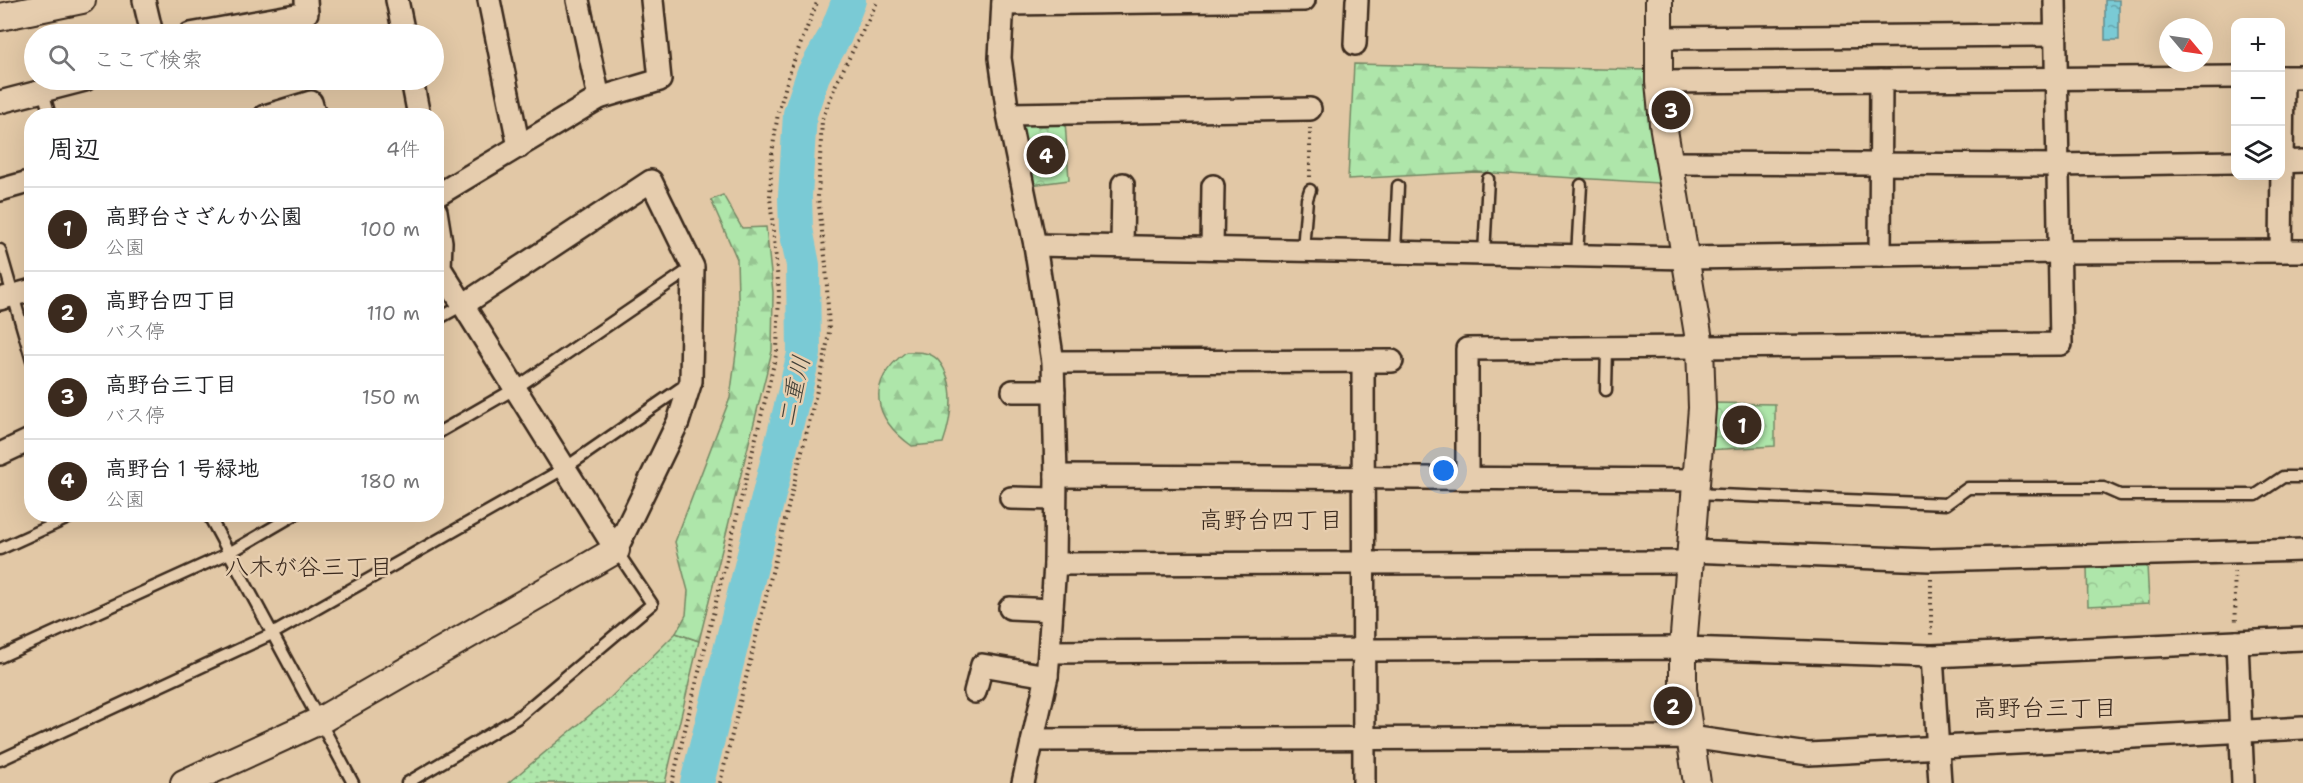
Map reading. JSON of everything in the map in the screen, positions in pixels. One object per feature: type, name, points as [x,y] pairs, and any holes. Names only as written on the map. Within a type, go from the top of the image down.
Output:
[{"type":"street","points":[[0,17],[82,0]]},
{"type":"street","points":[[144,0],[150,24]]},
{"type":"street","points":[[246,24],[307,13],[306,0]]},
{"type":"street","points":[[397,0],[402,24]]},
{"type":"street","points":[[489,0],[519,147]]},
{"type":"street","points":[[578,0],[599,98]]},
{"type":"street","points":[[444,191],[599,98],[660,80],[652,0]]},
{"type":"street","points":[[1023,783],[1047,676],[1049,652],[1056,476],[1054,391],[1053,362],[1035,245],[1008,114],[1000,58],[1000,2],[1304,0]]},
{"type":"street","points":[[1355,44],[1357,0]]},
{"type":"street","points":[[1659,0],[1659,82],[1700,346],[1702,408],[1683,648],[1683,689],[1697,783]]},
{"type":"street","points":[[1467,477],[1467,349],[2061,344],[2055,0]]},
{"type":"street","points":[[1658,38],[2056,35]]},
{"type":"street","points":[[1659,82],[2231,77]]},
{"type":"street","points":[[2284,126],[2289,77]]},
{"type":"street","points":[[1880,255],[1881,80]]},
{"type":"street","points":[[0,102],[47,90]]},
{"type":"street","points":[[414,90],[417,108]]},
{"type":"street","points":[[291,108],[311,102],[313,108]]},
{"type":"street","points":[[1008,114],[1311,109]]},
{"type":"street","points":[[1670,163],[2058,165],[2231,162]]},
{"type":"street","points":[[2285,162],[2303,162]]},
{"type":"street","points":[[2281,180],[2281,251]]},
{"type":"street","points":[[184,783],[319,721],[616,550],[678,422],[691,381],[693,267],[651,181],[463,305]]},
{"type":"street","points":[[0,190],[24,184]]},
{"type":"street","points":[[1122,246],[1123,184]]},
{"type":"street","points":[[1212,248],[1213,186]]},
{"type":"street","points":[[1035,245],[1687,258],[2303,251]]},
{"type":"street","points":[[444,274],[616,550]]},
{"type":"street","points":[[1363,361],[1364,783]]},
{"type":"street","points":[[1053,362],[1392,361]]},
{"type":"street","points":[[1013,391],[1054,391]]},
{"type":"street","points":[[0,454],[24,443]]},
{"type":"street","points":[[1056,476],[1467,477],[1695,487]]},
{"type":"street","points":[[1011,498],[1055,499]]},
{"type":"street","points":[[1054,564],[1364,563],[1689,557],[1930,560],[2303,550]]},
{"type":"street","points":[[1010,608],[1052,610]]},
{"type":"street","points":[[1049,652],[1683,648],[1932,656],[2303,639]]},
{"type":"street","points":[[2237,642],[2243,783]]},
{"type":"street","points":[[1932,656],[1940,783]]},
{"type":"street","points":[[975,692],[982,665],[1047,676]]},
{"type":"street","points":[[1034,740],[1690,737],[1809,754],[2303,728]]},
{"type":"lane","points":[[43,91],[48,108]]},
{"type":"lane","points":[[1484,254],[1488,179]]},
{"type":"lane","points":[[1577,256],[1581,185]]},
{"type":"lane","points":[[1395,252],[1398,186]]},
{"type":"lane","points":[[1303,250],[1307,199],[1310,190]]},
{"type":"lane","points":[[0,250],[24,330]]},
{"type":"lane","points":[[444,429],[516,388],[693,267]]},
{"type":"lane","points":[[444,316],[463,305]]},
{"type":"lane","points":[[1606,390],[1607,347]]},
{"type":"lane","points":[[0,759],[273,634],[565,468],[691,381]]},
{"type":"lane","points":[[1695,487],[1946,504],[1968,488],[2104,488],[2120,495],[2256,495],[2283,477],[2303,477]]},
{"type":"lane","points":[[0,549],[59,522]]},
{"type":"lane","points":[[211,522],[353,783]]},
{"type":"lane","points":[[0,657],[229,554],[283,522]]},
{"type":"lane","points":[[407,783],[517,718],[652,604],[616,550]]},
{"type":"path","points":[[672,783],[777,351],[779,292],[770,196],[772,153],[778,113],[791,68],[818,0]]},
{"type":"path","points":[[720,783],[824,362],[829,332],[826,265],[818,197],[822,120],[836,84],[878,0]]},
{"type":"path","points":[[1310,190],[1311,109]]},
{"type":"path","points":[[2234,553],[2237,642]]},
{"type":"path","points":[[1930,560],[1932,656]]},
{"type":"green space","points":[[1354,64],[1649,70],[1650,126],[1658,183],[1476,172],[1348,179]]},
{"type":"green space","points":[[1065,121],[1069,180],[1031,185],[1019,130],[1025,122]]},
{"type":"green space","points":[[723,195],[742,228],[766,227],[773,292],[772,351],[699,641],[676,633],[686,615],[688,591],[675,542],[730,398],[739,331],[737,259],[711,200]]},
{"type":"green space","points":[[906,352],[931,355],[944,369],[951,400],[949,422],[943,443],[912,446],[889,424],[882,412],[879,400],[884,376]]},
{"type":"green space","points":[[1712,403],[1775,404],[1775,446],[1707,450]]},
{"type":"green space","points":[[2147,565],[2149,603],[2088,606],[2087,567]]},
{"type":"green space","points":[[676,633],[699,641],[665,783],[508,783],[608,700]]},
{"type":"water","points":[[2105,0],[2119,0],[2119,40],[2105,40]]},
{"type":"waterway","name":"二重川","points":[[697,783],[804,354],[803,265],[796,229],[795,196],[800,114],[813,75],[835,36],[849,0]]},
{"type":"place","name":"高野台三丁目","points":[[1671,110]]},
{"type":"place","name":"高野台１号緑地","points":[[1046,155]]},
{"type":"place","name":"高野台さざんか公園","points":[[1742,425]]},
{"type":"place","name":"高野台四丁目","points":[[1673,706]]},
{"type":"district","name":"高野台四丁目","points":[[1271,520]]},
{"type":"district","name":"八木が谷三丁目","points":[[309,567]]},
{"type":"district","name":"高野台三丁目","points":[[2045,708]]}]
